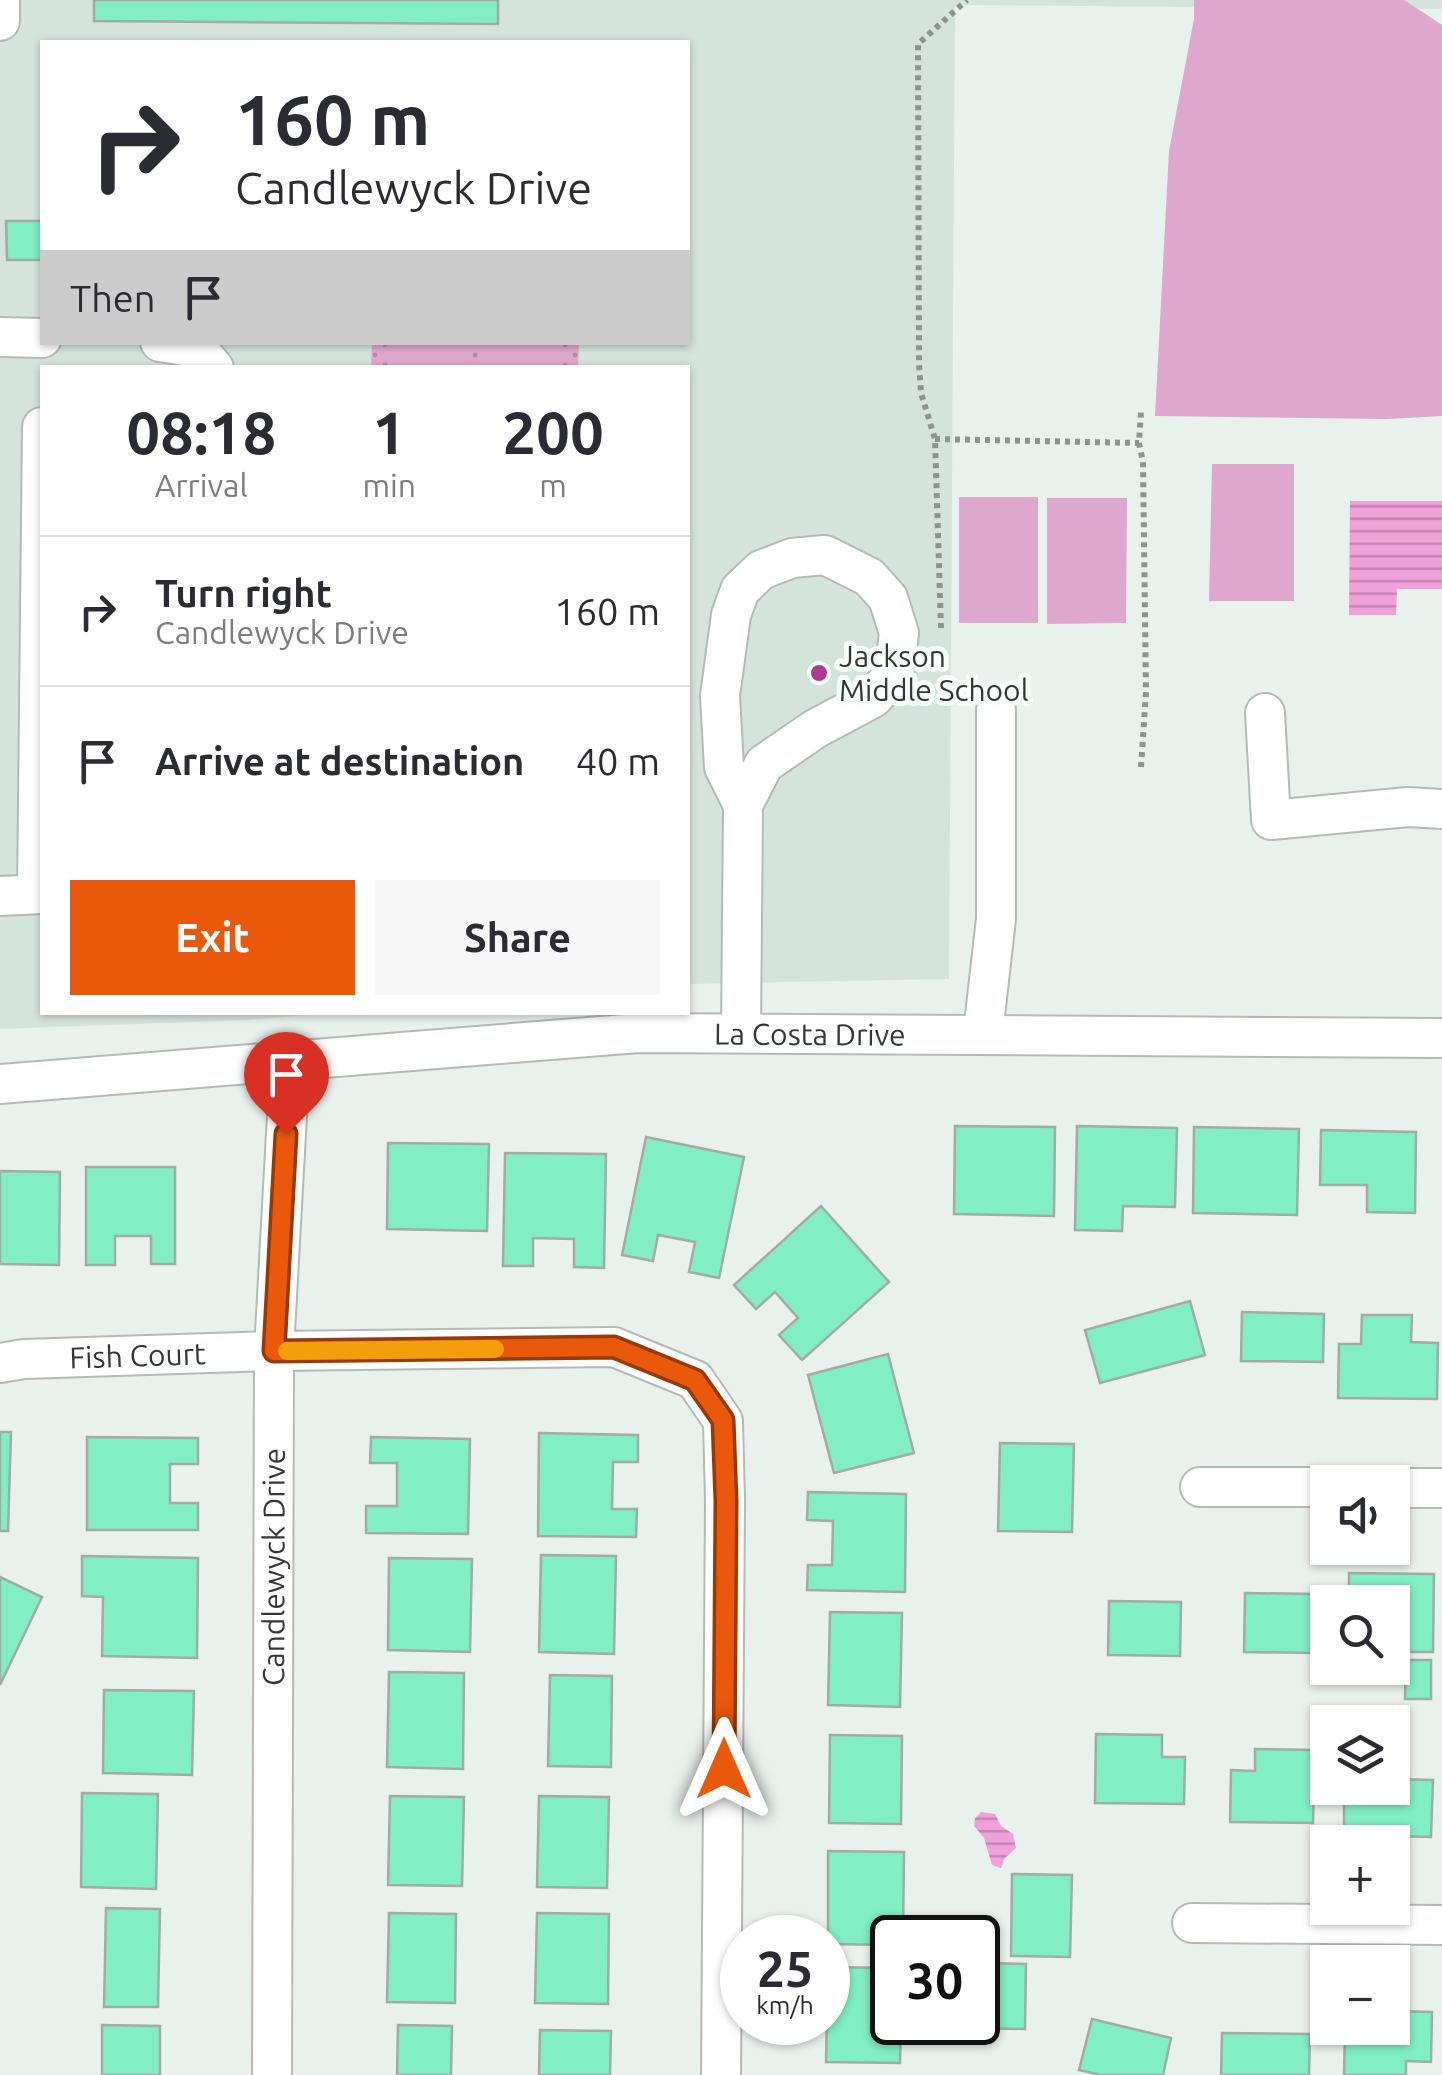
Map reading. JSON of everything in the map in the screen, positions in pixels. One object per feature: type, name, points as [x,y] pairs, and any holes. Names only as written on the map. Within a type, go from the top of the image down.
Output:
[{"type":"street","points":[[0,0],[0,21]]},
{"type":"street","points":[[0,337],[40,340]]},
{"type":"street","points":[[178,345],[197,348],[211,365]]},
{"type":"street","points":[[26,895],[40,485]]},
{"type":"street","points":[[741,1033],[743,805],[764,764],[873,698],[894,674],[899,633],[888,598],[869,577],[825,555],[792,558],[761,570],[740,590],[731,615],[720,696],[724,767],[743,805]]},
{"type":"street","points":[[984,1033],[996,913],[996,710]]},
{"type":"street","points":[[1265,713],[1271,820],[1392,808],[1442,809]]},
{"type":"street","name":"La Costa Drive","points":[[0,1084],[638,1033],[1442,1038]]},
{"type":"street","name":"Candlewyck Drive","points":[[272,2075],[274,1351],[290,1061]]},
{"type":"street","name":"Fish Court","points":[[0,1363],[274,1351],[614,1347],[695,1380],[723,1420],[726,1501],[722,2075]]},
{"type":"street","points":[[1200,1487],[1310,1487]]},
{"type":"street","points":[[1410,1488],[1442,1488]]},
{"type":"street","points":[[1192,1923],[1442,1925]]},
{"type":"path","points":[[941,628],[935,439],[922,394],[920,364],[918,44],[967,0]]},
{"type":"path","points":[[1140,766],[1146,692],[1141,411]]},
{"type":"path","points":[[935,439],[1139,443]]},
{"type":"shaded area","name":"Jackson Middle School","points":[[0,0],[1442,0],[1442,9],[955,5],[949,979],[690,984],[690,365],[40,365],[40,1015],[306,1015],[0,1029]]},
{"type":"shaded area","points":[[1194,0],[1404,0],[1442,25],[1442,416],[1387,419],[1155,416],[1169,151],[1194,19]]},
{"type":"shaded area","points":[[372,345],[579,345],[578,365],[371,365]]},
{"type":"shaded area","points":[[389,345],[468,345],[467,365],[388,365]]},
{"type":"shaded area","points":[[483,345],[562,345],[561,365],[483,365]]},
{"type":"shaded area","points":[[1212,464],[1294,464],[1294,601],[1209,601]]},
{"type":"shaded area","points":[[959,497],[1038,497],[1038,623],[959,623]]},
{"type":"shaded area","points":[[1047,498],[1127,498],[1126,623],[1047,624]]},
{"type":"shaded area","points":[[1350,501],[1442,501],[1442,589],[1397,589],[1396,615],[1349,615]]},
{"type":"shaded area","points":[[981,1812],[995,1814],[1001,1826],[1013,1834],[1016,1848],[1001,1868],[992,1865],[984,1838],[974,1826]]},
{"type":"building","points":[[94,0],[498,0],[498,24],[94,21]]},
{"type":"building","points":[[6,221],[40,221],[40,260],[7,260]]},
{"type":"building","points":[[955,1126],[1055,1127],[1054,1216],[954,1214]]},
{"type":"building","points":[[1077,1126],[1177,1128],[1175,1207],[1123,1206],[1122,1231],[1075,1230]]},
{"type":"building","points":[[1194,1127],[1299,1129],[1297,1215],[1193,1213]]},
{"type":"building","points":[[1321,1130],[1416,1132],[1415,1213],[1367,1212],[1367,1185],[1320,1185]]},
{"type":"building","points":[[646,1137],[744,1157],[719,1278],[689,1272],[695,1242],[658,1235],[653,1261],[622,1255]]},
{"type":"building","points":[[388,1143],[489,1144],[487,1231],[387,1229]]},
{"type":"building","points":[[505,1153],[606,1154],[604,1268],[574,1267],[574,1239],[533,1238],[533,1266],[503,1266]]},
{"type":"building","points":[[86,1167],[175,1167],[175,1264],[151,1264],[151,1236],[115,1236],[115,1265],[86,1265]]},
{"type":"building","points":[[0,1171],[60,1172],[59,1265],[0,1264]]},
{"type":"building","points":[[821,1206],[889,1282],[802,1360],[779,1335],[798,1318],[775,1292],[756,1309],[734,1285]]},
{"type":"building","points":[[1190,1301],[1205,1355],[1100,1383],[1085,1330]]},
{"type":"building","points":[[1242,1312],[1324,1314],[1323,1362],[1241,1361]]},
{"type":"building","points":[[1362,1315],[1412,1315],[1411,1342],[1438,1343],[1437,1399],[1338,1398],[1339,1344],[1361,1344]]},
{"type":"building","points":[[888,1354],[914,1453],[834,1473],[808,1375]]},
{"type":"building","points":[[0,1432],[11,1432],[8,1531],[0,1531]]},
{"type":"building","points":[[539,1433],[638,1435],[638,1462],[613,1462],[612,1509],[637,1509],[636,1537],[538,1536]]},
{"type":"building","points":[[87,1437],[198,1438],[198,1464],[170,1464],[170,1503],[198,1503],[198,1530],[87,1530]]},
{"type":"building","points":[[371,1437],[470,1439],[468,1534],[366,1533],[366,1506],[397,1506],[397,1463],[370,1463]]},
{"type":"building","points":[[1000,1443],[1074,1444],[1072,1532],[998,1531]]},
{"type":"building","points":[[808,1492],[906,1494],[905,1592],[807,1590],[808,1565],[832,1565],[833,1521],[807,1520]]},
{"type":"building","points":[[541,1555],[616,1556],[614,1654],[539,1652]]},
{"type":"building","points":[[82,1556],[198,1558],[197,1658],[102,1656],[103,1597],[82,1596]]},
{"type":"building","points":[[389,1558],[472,1559],[470,1652],[388,1650]]},
{"type":"building","points":[[1349,1573],[1434,1574],[1433,1652],[1410,1652],[1410,1585],[1349,1585]]},
{"type":"building","points":[[0,1577],[42,1597],[0,1685]]},
{"type":"building","points":[[1245,1593],[1310,1594],[1310,1653],[1244,1652]]},
{"type":"building","points":[[1109,1601],[1181,1602],[1180,1656],[1108,1655]]},
{"type":"building","points":[[830,1612],[902,1613],[900,1707],[828,1705]]},
{"type":"building","points":[[1410,1660],[1431,1660],[1431,1699],[1405,1699],[1405,1685],[1410,1685]]},
{"type":"building","points":[[389,1672],[464,1673],[463,1769],[387,1767]]},
{"type":"building","points":[[550,1675],[612,1676],[611,1767],[548,1766]]},
{"type":"building","points":[[104,1690],[194,1691],[192,1775],[103,1773]]},
{"type":"building","points":[[1096,1734],[1162,1735],[1162,1757],[1185,1757],[1184,1804],[1095,1803]]},
{"type":"building","points":[[830,1735],[902,1736],[901,1824],[829,1823]]},
{"type":"building","points":[[1255,1749],[1310,1750],[1313,1823],[1230,1822],[1231,1770],[1255,1771]]},
{"type":"building","points":[[1410,1779],[1433,1780],[1431,1837],[1410,1837],[1410,1825],[1344,1825],[1344,1805],[1410,1805]]},
{"type":"building","points":[[82,1793],[158,1794],[156,1889],[81,1887]]},
{"type":"building","points":[[390,1796],[464,1797],[462,1886],[388,1885]]},
{"type":"building","points":[[539,1796],[609,1797],[607,1888],[537,1887]]},
{"type":"building","points":[[828,1851],[904,1852],[903,1915],[870,1915],[870,1945],[850,1944],[850,1915],[828,1915]]},
{"type":"building","points":[[1012,1874],[1072,1875],[1070,1957],[1011,1956]]},
{"type":"building","points":[[106,1908],[160,1909],[158,2007],[104,2007]]},
{"type":"building","points":[[389,1913],[456,1914],[455,2003],[387,2002]]},
{"type":"building","points":[[537,1913],[609,1914],[608,2004],[535,2003]]},
{"type":"building","points":[[1000,1963],[1026,1964],[1025,2029],[1000,2029]]},
{"type":"building","points":[[850,1967],[870,1968],[870,2045],[900,2045],[900,2063],[826,2062],[826,2045],[850,2045]]},
{"type":"building","points":[[1410,2011],[1432,2012],[1431,2062],[1406,2061],[1406,2075],[1344,2075],[1345,2045],[1410,2045]]},
{"type":"building","points":[[1092,2019],[1171,2038],[1163,2075],[1101,2075],[1079,2070]]},
{"type":"building","points":[[102,2025],[160,2026],[160,2075],[102,2075]]},
{"type":"building","points":[[398,2025],[452,2026],[451,2075],[397,2075]]},
{"type":"building","points":[[540,2030],[611,2031],[610,2075],[539,2075]]},
{"type":"building","points":[[1222,2033],[1310,2034],[1309,2075],[1221,2075]]},
{"type":"slow traffic","points":[[287,1351],[495,1349]]},
{"type":"place","name":"Jackson Middle School","points":[[819,673]]},
{"type":"route","points":[[286,1134],[274,1351],[614,1347],[695,1380],[723,1420],[724,1769]]}]
